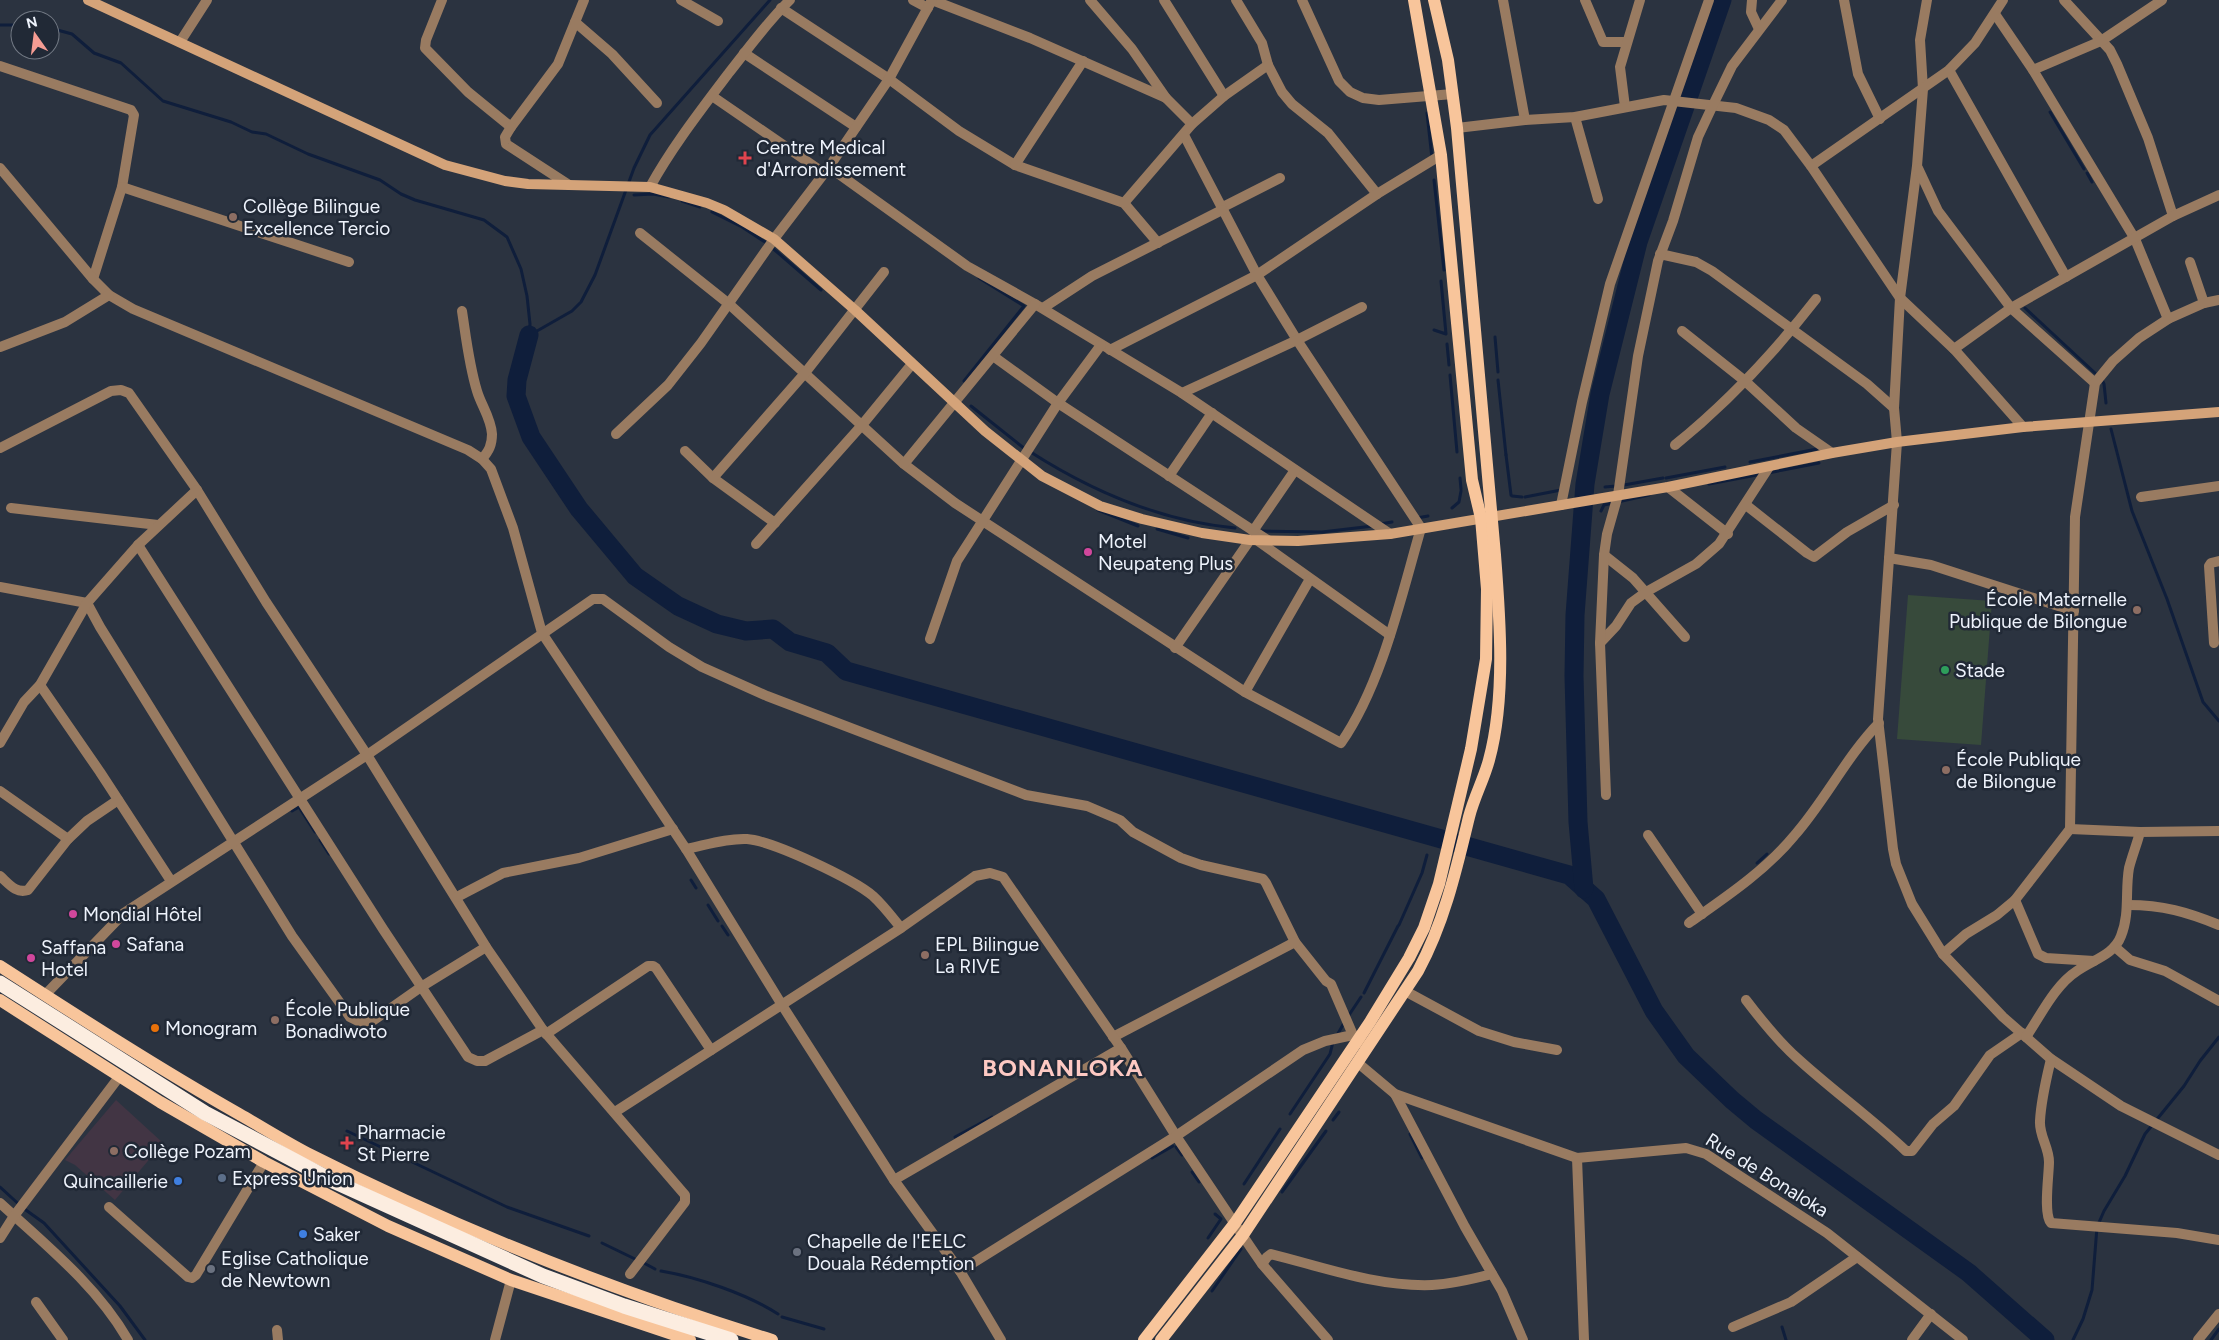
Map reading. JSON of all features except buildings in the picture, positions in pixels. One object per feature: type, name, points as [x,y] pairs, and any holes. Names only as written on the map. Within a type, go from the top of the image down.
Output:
[{"type":"highway","points":[[0,983],[205,1114],[333,1181],[543,1276],[624,1306],[731,1340]]},
{"type":"main road","points":[[88,0],[445,165],[505,181],[645,188],[707,203],[724,210],[774,239],[855,310],[985,431],[1021,459],[1059,486],[1100,506],[1167,526],[1253,537],[1269,541],[1338,539],[1390,534],[1668,487],[1832,453],[1897,442],[2023,427],[2219,412]]},
{"type":"main road","points":[[1144,1340],[1235,1223],[1359,1041],[1392,987],[1424,928],[1442,870],[1471,749],[1486,659],[1488,618],[1486,517],[1472,480],[1441,155],[1432,94],[1414,0]]},
{"type":"main road","points":[[1161,1340],[1243,1235],[1358,1063],[1359,1041],[1405,991],[1418,972],[1438,932],[1456,873],[1472,805],[1489,759],[1498,704],[1500,626],[1486,517],[1457,128],[1448,60],[1434,0]]},
{"type":"main road","points":[[0,966],[199,1092],[305,1152],[476,1233],[545,1262],[662,1306],[772,1340]]},
{"type":"main road","points":[[0,1000],[119,1077],[264,1162],[388,1226],[511,1280],[690,1340]]},
{"type":"main road","points":[[1135,1340],[1153,1329]]},
{"type":"street","points":[[180,42],[208,0]]},
{"type":"street","points":[[442,0],[426,40],[426,48],[468,92],[511,127]]},
{"type":"street","points":[[569,185],[506,144],[505,137],[558,64],[584,0]]},
{"type":"street","points":[[682,0],[718,22]]},
{"type":"street","points":[[645,188],[744,53],[781,8],[790,0]]},
{"type":"street","points":[[913,0],[931,3],[1030,38],[1166,98]]},
{"type":"street","points":[[1090,0],[1132,49],[1166,98],[1192,124]]},
{"type":"street","points":[[1164,0],[1224,96]]},
{"type":"street","points":[[1236,0],[1262,43],[1268,65],[1282,92],[1292,104],[1328,132],[1377,194]]},
{"type":"street","points":[[1302,0],[1339,81],[1350,92],[1363,98],[1379,100],[1432,94],[1453,94]]},
{"type":"street","points":[[1503,0],[1525,120]]},
{"type":"street","points":[[1585,0],[1602,42],[1627,42]]},
{"type":"street","points":[[1625,108],[1620,67],[1640,0]]},
{"type":"street","points":[[1566,504],[1582,402],[1610,284],[1679,100],[1709,0]]},
{"type":"street","points":[[1752,0],[1751,12],[1759,29]]},
{"type":"street","points":[[1606,795],[1600,643],[1604,555],[1618,495],[1638,356],[1660,254],[1673,221],[1708,105],[1732,66],[1782,0]]},
{"type":"street","points":[[1844,0],[1858,74],[1880,120]]},
{"type":"street","points":[[1927,0],[1920,40],[1923,89],[1917,166],[1900,298],[1894,408],[1897,442],[1894,505],[1878,723],[1896,864],[1916,911],[1943,954],[2003,1018],[2051,1059],[2121,1106],[2219,1155]]},
{"type":"street","points":[[1811,166],[1880,120],[1949,70],[1975,43],[2003,0]]},
{"type":"street","points":[[2064,0],[2101,41],[2117,64],[2148,138],[2173,216]]},
{"type":"street","points":[[2033,70],[2101,41],[2162,0]]},
{"type":"street","points":[[616,434],[668,385],[684,366],[774,239],[827,170],[889,79],[931,3]]},
{"type":"street","points":[[781,8],[889,79],[959,131],[1015,165],[1124,203],[1158,243]]},
{"type":"street","points":[[1995,14],[2033,70],[2135,239],[2168,319]]},
{"type":"street","points":[[575,22],[612,54],[657,103]]},
{"type":"street","points":[[744,53],[856,127]]},
{"type":"street","points":[[1015,165],[1082,61]]},
{"type":"street","points":[[1124,203],[1192,124],[1224,96],[1268,65]]},
{"type":"street","points":[[0,66],[131,110],[135,120],[122,187],[93,279]]},
{"type":"street","points":[[1949,70],[2066,277]]},
{"type":"street","points":[[712,96],[827,170],[968,266],[1039,306],[1182,393],[1390,534]]},
{"type":"street","points":[[1457,128],[1525,120],[1575,118],[1664,100],[1679,100],[1752,112],[1769,120],[1784,130],[1811,166],[1900,298],[1954,349],[2023,427]]},
{"type":"street","points":[[1575,118],[1598,200]]},
{"type":"street","points":[[640,233],[729,304],[904,464],[954,503],[1245,692],[1341,743],[1370,689],[1390,635],[1421,528],[1297,340],[1257,274],[1221,209],[1184,135]]},
{"type":"street","points":[[930,639],[952,572],[982,520],[1058,403],[1105,347],[1257,274],[1377,194],[1441,155]]},
{"type":"street","points":[[1917,166],[1938,211],[2011,308],[2095,383]]},
{"type":"street","points":[[0,168],[93,279],[109,295],[134,310],[386,414],[468,450],[482,459],[491,469],[513,528],[542,633],[686,849],[782,1005],[894,1180],[960,1271],[1001,1340]]},
{"type":"street","points":[[904,464],[993,356],[1039,306],[1092,276],[1280,178]]},
{"type":"street","points":[[122,187],[349,262]]},
{"type":"street","points":[[1954,349],[2011,308],[2173,216],[2219,195]]},
{"type":"street","points":[[1660,254],[1704,266],[1867,384],[1894,408]]},
{"type":"street","points":[[2190,262],[2204,303]]},
{"type":"street","points":[[713,478],[805,373],[884,272]]},
{"type":"street","points":[[0,347],[65,322],[109,295]]},
{"type":"street","points":[[1675,445],[1746,381],[1792,330],[1816,299]]},
{"type":"street","points":[[1943,954],[1966,934],[1997,915],[2015,900],[2070,830],[2075,517],[2095,383],[2113,360],[2139,338],[2168,319],[2204,303],[2219,300]]},
{"type":"street","points":[[1182,393],[1297,340],[1362,307]]},
{"type":"street","points":[[462,310],[477,392],[489,420],[492,434],[490,448],[482,459]]},
{"type":"street","points":[[1682,331],[1746,381],[1796,428],[1832,453]]},
{"type":"street","points":[[993,356],[1058,403],[1169,476],[1390,635]]},
{"type":"street","points":[[756,544],[862,425],[912,364]]},
{"type":"street","points":[[0,448],[111,391],[121,390],[129,393],[197,490],[266,602],[457,897],[486,947],[544,1032],[615,1112],[686,1198],[630,1274]]},
{"type":"street","points":[[1169,476],[1212,413]]},
{"type":"street","points":[[685,451],[713,478],[775,523]]},
{"type":"street","points":[[1600,643],[1616,626],[1631,603],[1646,592],[1696,564],[1712,552],[1728,534],[1769,467]]},
{"type":"street","points":[[1175,648],[1253,537],[1295,470]]},
{"type":"street","points":[[2141,497],[2219,486]]},
{"type":"street","points":[[1668,487],[1728,534]]},
{"type":"street","points":[[0,744],[24,702],[40,685],[87,603],[138,545],[197,490]]},
{"type":"street","points":[[1746,505],[1814,557],[1847,532],[1894,505]]},
{"type":"street","points":[[11,508],[158,526]]},
{"type":"street","points":[[138,545],[421,987],[468,1057],[477,1061],[485,1060],[544,1032],[648,966],[656,968],[711,1050]]},
{"type":"street","points":[[1604,555],[1633,578],[1685,637]]},
{"type":"street","points":[[1889,558],[1931,565],[2074,611]]},
{"type":"street","points":[[2214,643],[2209,566],[2211,563],[2219,561]]},
{"type":"street","points":[[1245,692],[1310,579]]},
{"type":"street","points":[[0,587],[87,603]]},
{"type":"street","points":[[45,995],[124,913],[366,755],[593,599],[603,599],[669,647],[702,667],[768,696],[1018,792],[1086,806],[1120,820],[1133,832],[1181,858],[1201,865],[1263,879],[1295,942],[1326,981],[1332,984],[1359,1041],[1325,1041],[1304,1050],[1176,1136],[960,1271]]},
{"type":"street","points":[[87,603],[100,628],[234,840],[292,936],[350,1017],[362,1023],[374,1020],[421,987],[486,947]]},
{"type":"street","points":[[40,685],[171,881]]},
{"type":"street","points":[[1689,923],[1744,883],[1779,854],[1818,807],[1878,723]]},
{"type":"street","points":[[0,791],[68,839]]},
{"type":"street","points":[[0,876],[16,890],[22,892],[28,890],[68,839],[87,822],[118,800]]},
{"type":"street","points":[[457,897],[502,873],[579,858],[673,829]]},
{"type":"street","points":[[2070,830],[2140,832],[2219,831]]},
{"type":"street","points":[[1746,1000],[1772,1033],[1797,1058],[1877,1124],[1906,1151],[1912,1151],[1933,1124],[1954,1106],[1990,1054],[2024,1035],[2074,972],[2115,947],[2121,937],[2128,905],[2129,868],[2140,832]]},
{"type":"street","points":[[1648,835],[1702,914]]},
{"type":"street","points":[[686,849],[731,840],[748,839],[766,844],[818,865],[863,890],[877,900],[901,928]]},
{"type":"street","points":[[615,1112],[901,928],[975,876],[990,873],[1003,877],[1121,1048],[1176,1136],[1262,1264],[1328,1340]]},
{"type":"street","points":[[2015,900],[2038,954],[2046,958],[2094,961]]},
{"type":"street","points":[[2128,905],[2154,905],[2178,910],[2219,925]]},
{"type":"street","points":[[1113,1037],[1295,942]]},
{"type":"street","points":[[2115,947],[2130,960],[2165,971],[2219,1001]]},
{"type":"street","points":[[1405,991],[1487,1034],[1514,1042],[1557,1050]]},
{"type":"street","points":[[894,1180],[1121,1048]]},
{"type":"street","points":[[2051,1059],[2044,1088],[2040,1122],[2041,1138],[2049,1160],[2048,1220],[2051,1223],[2177,1233],[2219,1240]]},
{"type":"street","name":"Rue de Bonaloka","points":[[1358,1063],[1395,1094],[1577,1158],[1686,1148],[1697,1150],[1827,1233],[1963,1340]]},
{"type":"street","points":[[0,1238],[15,1215],[119,1077]]},
{"type":"street","points":[[1395,1094],[1510,1308],[1523,1340]]},
{"type":"street","points":[[1577,1158],[1584,1340]]},
{"type":"street","points":[[109,1207],[188,1277],[192,1278],[196,1275],[264,1162]]},
{"type":"street","points":[[0,1203],[78,1275],[120,1326],[128,1340]]},
{"type":"street","points":[[1262,1264],[1266,1256],[1271,1254],[1373,1280],[1403,1285],[1433,1285],[1463,1281],[1492,1274]]},
{"type":"street","points":[[1733,1327],[1791,1302],[1857,1257]]},
{"type":"street","points":[[496,1340],[511,1280]]},
{"type":"street","points":[[36,1302],[63,1340]]},
{"type":"street","points":[[1912,1340],[1930,1314]]},
{"type":"street","points":[[2198,1340],[2219,1314]]},
{"type":"shaded area","name":"Collège Pozam","points":[[116,1100],[163,1143],[115,1200],[75,1165],[65,1160]]},
{"type":"green space","name":"Stade","points":[[1908,595],[1992,601],[1981,745],[1897,739]]},
{"type":"waterway","points":[[530,335],[572,311],[581,302],[595,275],[634,168],[650,135],[770,0]]},
{"type":"waterway","points":[[1584,889],[1578,822],[1574,676],[1575,615],[1585,484],[1600,394],[1638,242],[1722,0]]},
{"type":"waterway","points":[[0,25],[10,25]]},
{"type":"waterway","points":[[60,31],[72,34],[94,53],[121,63],[163,101],[231,122],[252,132],[266,134],[308,154],[380,180],[401,194],[415,200],[484,220],[507,237],[521,269],[527,296],[530,324],[529,335]]},
{"type":"waterway","points":[[2050,112],[2084,169]]},
{"type":"waterway","points":[[1427,113],[1432,158]]},
{"type":"waterway","points":[[2087,173],[2092,182]]},
{"type":"waterway","points":[[1434,180],[1444,270]]},
{"type":"waterway","points":[[634,195],[653,194],[669,197]]},
{"type":"waterway","points":[[682,201],[700,207]]},
{"type":"waterway","points":[[712,212],[742,227],[765,242]]},
{"type":"waterway","points":[[770,246],[821,290]]},
{"type":"waterway","points":[[964,381],[1024,306],[979,278]]},
{"type":"waterway","points":[[1434,330],[1446,334],[1441,281]]},
{"type":"waterway","points":[[2025,308],[2095,373]]},
{"type":"waterway","points":[[529,335],[517,380],[516,396],[531,437],[579,509],[635,576],[678,606],[717,624],[746,631],[773,629],[790,642],[827,653],[846,671],[1569,875],[1596,899],[1654,1011],[1686,1056],[1756,1120],[1969,1273],[2045,1340]]},
{"type":"waterway","points":[[1495,337],[1498,372]]},
{"type":"waterway","points":[[1447,344],[1449,365]]},
{"type":"waterway","points":[[1450,375],[1457,452]]},
{"type":"waterway","points":[[2101,378],[2104,384],[2106,403]]},
{"type":"waterway","points":[[1498,380],[1506,455]]},
{"type":"waterway","points":[[971,406],[1025,449]]},
{"type":"waterway","points":[[2111,429],[2132,511],[2167,599],[2203,702],[2219,721]]},
{"type":"waterway","points":[[1750,462],[1817,449]]},
{"type":"waterway","points":[[1029,451],[1077,479],[1127,502],[1180,519],[1235,528]]},
{"type":"waterway","points":[[1506,455],[1511,495]]},
{"type":"waterway","points":[[1768,473],[1819,463]]},
{"type":"waterway","points":[[1666,478],[1725,467]]},
{"type":"waterway","points":[[1709,484],[1762,474]]},
{"type":"waterway","points":[[1460,478],[1461,489]]},
{"type":"waterway","points":[[1624,485],[1663,478]]},
{"type":"waterway","points":[[1605,487],[1616,486]]},
{"type":"waterway","points":[[1525,497],[1561,490]]},
{"type":"waterway","points":[[1578,491],[1589,490]]},
{"type":"waterway","points":[[1452,508],[1459,502],[1461,491]]},
{"type":"waterway","points":[[1601,511],[1604,505],[1649,495]]},
{"type":"waterway","points":[[1512,496],[1522,497]]},
{"type":"waterway","points":[[1098,510],[1138,526]]},
{"type":"waterway","points":[[1417,518],[1428,516]]},
{"type":"waterway","points":[[1380,524],[1392,522]]},
{"type":"waterway","points":[[1260,531],[1322,532],[1373,526]]},
{"type":"waterway","points":[[1157,529],[1188,538]]},
{"type":"waterway","points":[[292,811],[299,807],[315,832]]},
{"type":"waterway","points":[[320,840],[329,854]]},
{"type":"waterway","points":[[1757,863],[1767,854]]},
{"type":"waterway","points":[[1399,925],[1422,873],[1427,855]]},
{"type":"waterway","points":[[691,880],[696,888]]},
{"type":"waterway","points":[[708,905],[718,921]]},
{"type":"waterway","points":[[722,926],[728,935]]},
{"type":"waterway","points":[[1364,993],[1398,926]]},
{"type":"waterway","points":[[1347,1018],[1361,997]]},
{"type":"waterway","points":[[1336,1037],[1344,1023]]},
{"type":"waterway","points":[[2073,1340],[2083,1319],[2092,1290],[2097,1227],[2104,1211],[2125,1176],[2145,1134],[2184,1086],[2200,1061],[2219,1037]]},
{"type":"waterway","points":[[1290,1114],[1330,1054],[1333,1042]]},
{"type":"waterway","points":[[1333,1120],[1339,1112]]},
{"type":"waterway","points":[[955,1137],[992,1117]]},
{"type":"waterway","points":[[1244,1184],[1280,1129]]},
{"type":"waterway","points":[[347,1131],[507,1207],[589,1236]]},
{"type":"waterway","points":[[1282,1192],[1326,1131]]},
{"type":"waterway","points":[[1410,1134],[1422,1158]]},
{"type":"waterway","points":[[1152,1158],[1173,1146]]},
{"type":"waterway","points":[[1176,1147],[1182,1155]]},
{"type":"waterway","points":[[1192,1172],[1199,1182]]},
{"type":"waterway","points":[[0,1187],[23,1208],[44,1223],[120,1306],[145,1340]]},
{"type":"waterway","points":[[1208,1238],[1221,1219],[1215,1214]]},
{"type":"waterway","points":[[602,1243],[635,1259]]},
{"type":"waterway","points":[[1212,1291],[1241,1249]]},
{"type":"waterway","points":[[642,1262],[655,1269]]},
{"type":"waterway","points":[[661,1271],[690,1277],[721,1287],[752,1300],[778,1314]]},
{"type":"waterway","points":[[782,1317],[824,1329]]},
{"type":"waterway","points":[[1782,1327],[1786,1340]]},
{"type":"waterway","points":[[2211,1340],[2219,1329]]},
{"type":"place","name":"Centre Medical d'Arrondissement","points":[[745,158]]},
{"type":"place","name":"Collège Bilingue Excellence Tercio","points":[[233,217]]},
{"type":"place","name":"Motel Neupateng Plus","points":[[1088,552]]},
{"type":"place","name":"École Maternelle Publique de Bilongue","points":[[2137,610]]},
{"type":"place","name":"Stade","points":[[1945,670]]},
{"type":"place","name":"École Publique de Bilongue","points":[[1946,770]]},
{"type":"place","name":"Mondial Hôtel","points":[[73,914]]},
{"type":"place","name":"Safana","points":[[116,944]]},
{"type":"place","name":"EPL Bilingue La RIVE","points":[[925,955]]},
{"type":"place","name":"Saffana Hotel","points":[[31,958]]},
{"type":"place","name":"École Publique Bonadiwoto","points":[[275,1020]]},
{"type":"place","name":"Monogram","points":[[155,1028]]},
{"type":"place","name":"Pharmacie St Pierre","points":[[347,1143]]},
{"type":"place","name":"Collège Pozam","points":[[114,1151]]},
{"type":"place","name":"Express Union","points":[[222,1178]]},
{"type":"place","name":"Quincaillerie","points":[[178,1181]]},
{"type":"place","name":"Saker","points":[[303,1234]]},
{"type":"place","name":"Chapelle de l'EELC Douala Rédemption","points":[[797,1252]]},
{"type":"place","name":"Eglise Catholique de Newtown","points":[[211,1269]]},
{"type":"district","name":"BONANLOKA","points":[[1063,1067]]}]
